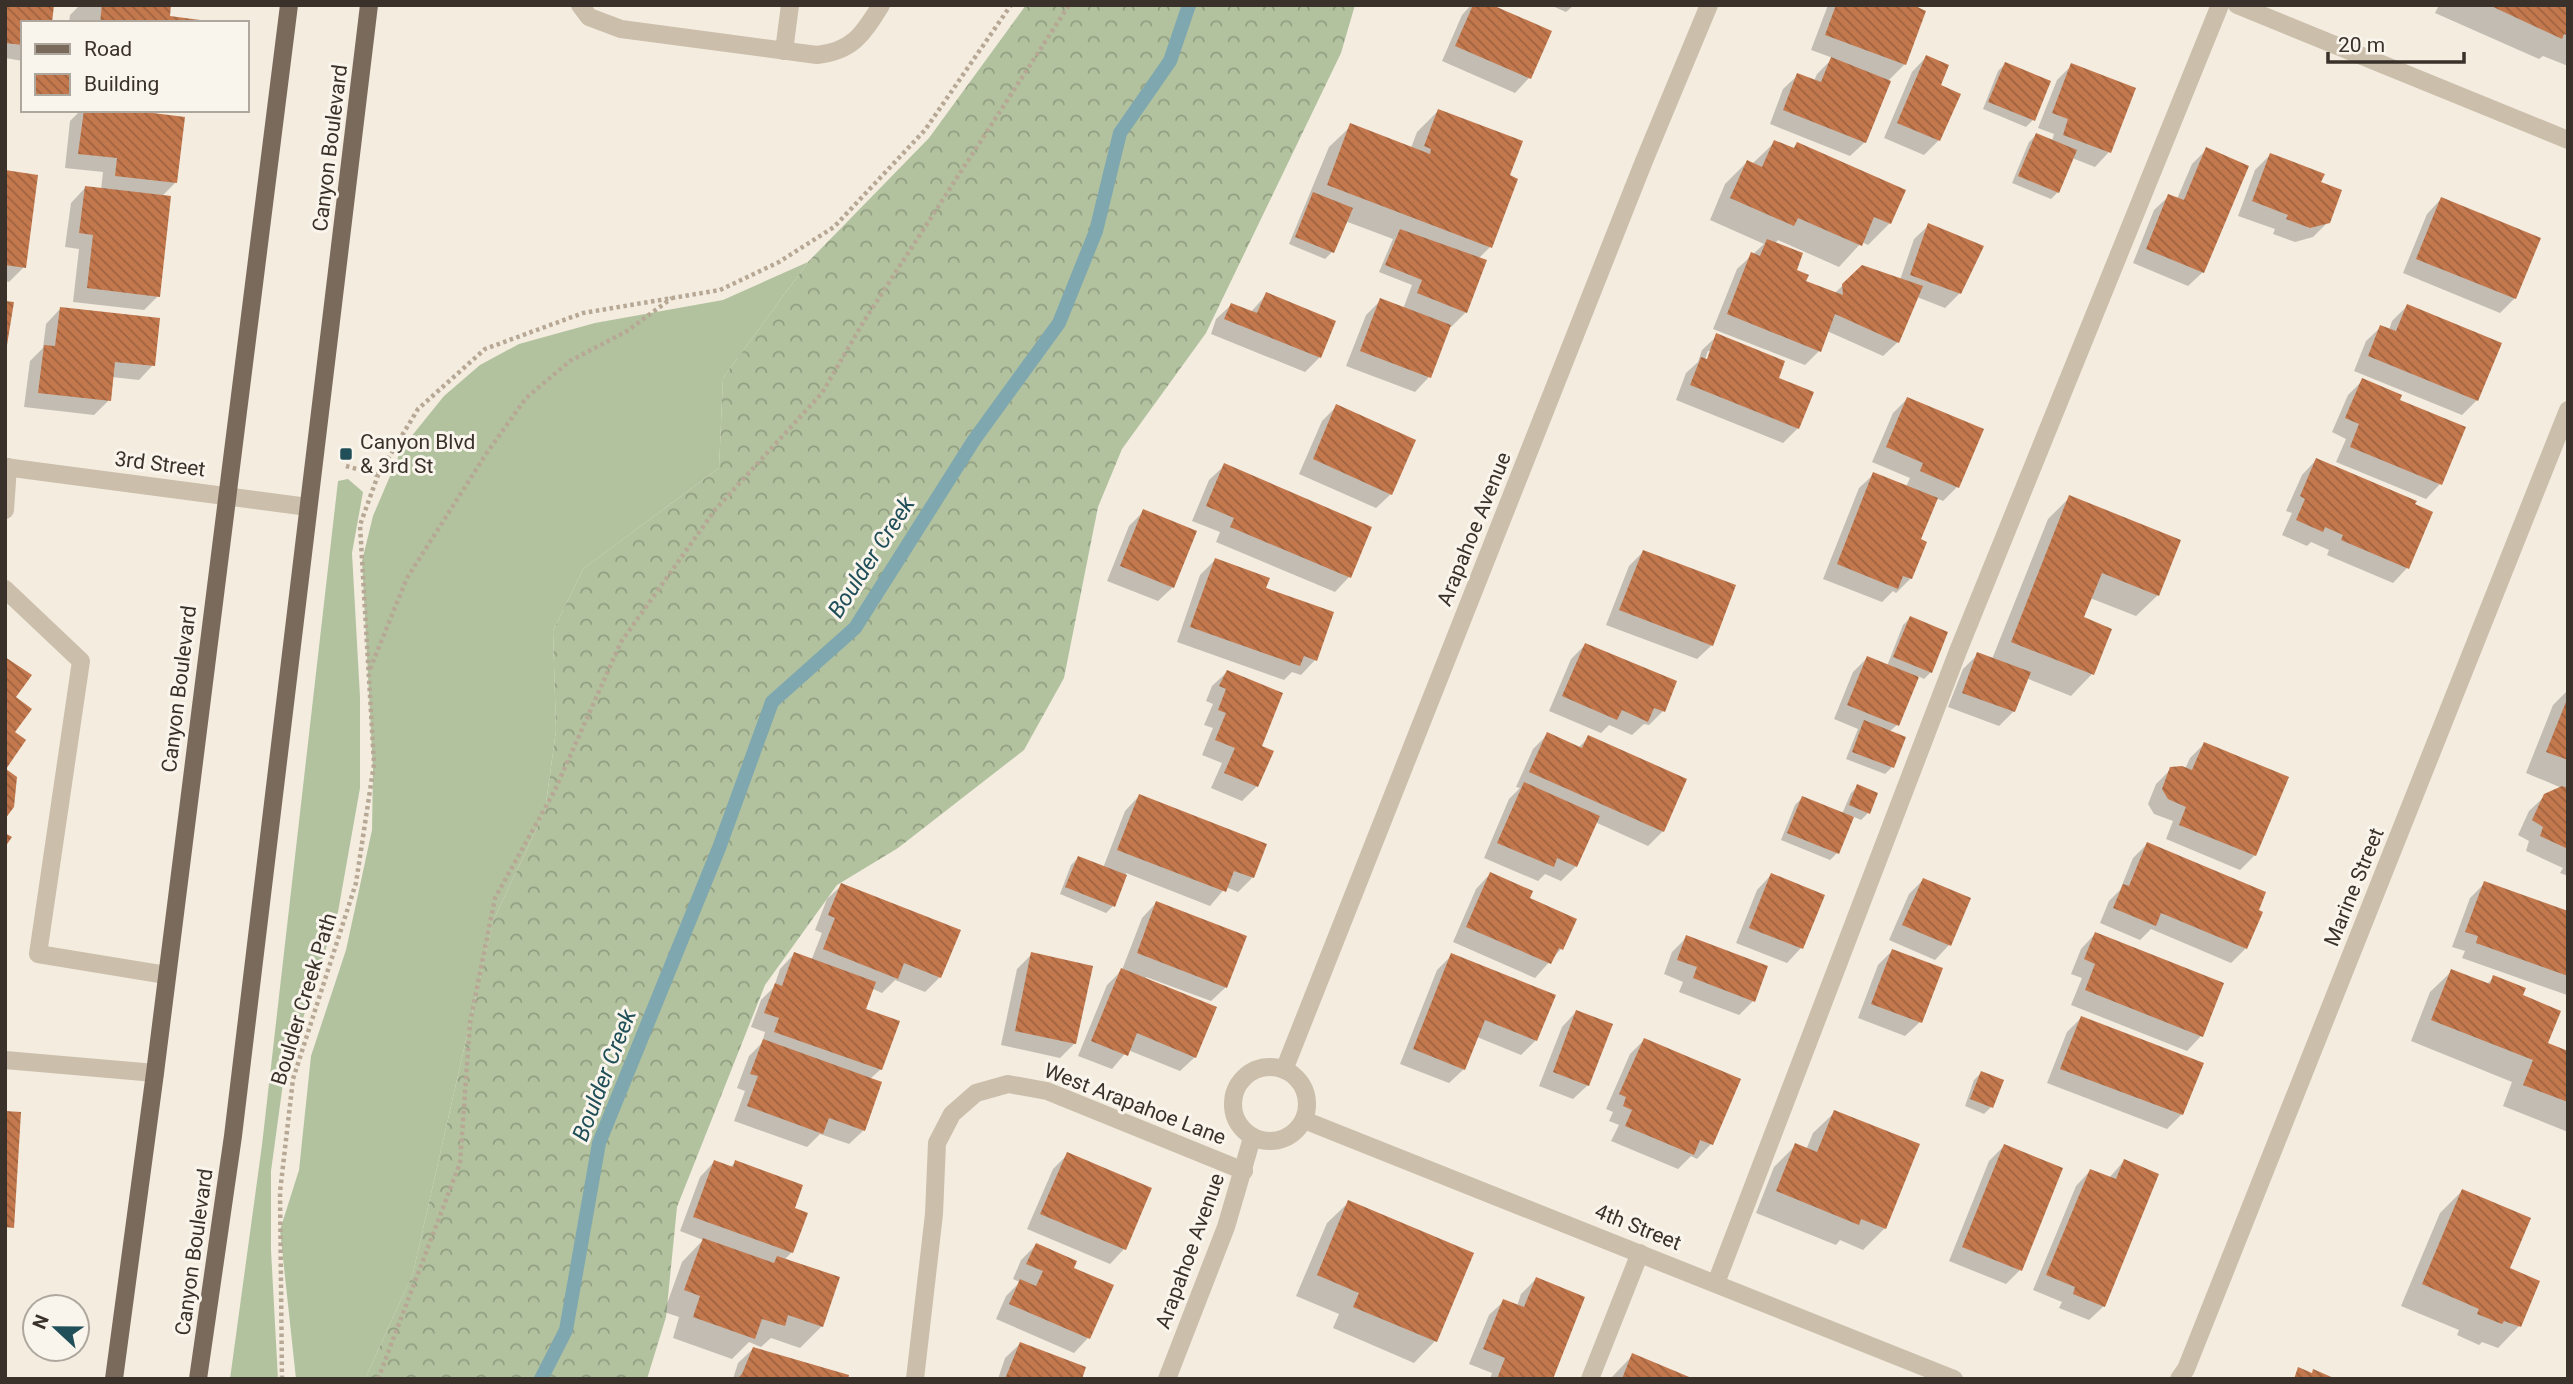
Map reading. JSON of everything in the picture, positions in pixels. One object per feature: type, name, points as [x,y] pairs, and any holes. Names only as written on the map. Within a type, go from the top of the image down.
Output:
[{"type":"main road","name":"Canyon Boulevard","points":[[114,1379],[289,5]]},
{"type":"main road","name":"Canyon Boulevard","points":[[198,1379],[233,1136],[369,5]]},
{"type":"street","points":[[580,5],[589,17],[621,29],[817,55],[831,54],[849,46],[863,33],[880,5]]},
{"type":"street","points":[[784,51],[790,5]]},
{"type":"street","name":"Arapahoe Avenue","points":[[1284,1070],[1639,174],[1709,5]]},
{"type":"street","points":[[1716,1283],[1958,651],[2220,5]]},
{"type":"street","points":[[2237,5],[2568,140]]},
{"type":"street","name":"Marine Street","points":[[2179,1379],[2191,1356],[2568,410]]},
{"type":"street","name":"3rd Street","points":[[7,467],[308,507]]},
{"type":"street","points":[[5,510],[7,467]]},
{"type":"street","points":[[5,589],[81,661],[38,954],[166,975]]},
{"type":"street","points":[[5,1060],[155,1073]]},
{"type":"street","points":[[1261,1068],[1284,1070],[1302,1084],[1307,1096],[1304,1120],[1295,1132],[1282,1140],[1267,1142],[1252,1138],[1236,1122],[1233,1111],[1232,1100],[1241,1079],[1261,1068]]},
{"type":"street","name":"West Arapahoe Lane","points":[[915,1379],[934,1214],[937,1143],[952,1114],[976,1093],[1008,1084],[1047,1091],[1244,1171]]},
{"type":"street","name":"4th Street","points":[[1304,1120],[1954,1379]]},
{"type":"street","name":"Arapahoe Avenue","points":[[1167,1379],[1207,1279],[1244,1171],[1252,1138]]},
{"type":"street","points":[[1590,1379],[1640,1252]]},
{"type":"path","name":"Boulder Creek Path","points":[[282,1379],[280,1192],[293,1079],[356,883],[374,764],[360,525],[378,475],[418,410],[485,349],[583,313],[720,290],[779,262],[834,227],[925,130],[1011,5]]},
{"type":"path","points":[[379,1379],[460,1163],[470,1023],[495,898],[554,792],[621,642],[715,510],[822,393],[864,321],[1069,5]]},
{"type":"path","name":"Boulder Creek Path","points":[[369,673],[407,578],[486,454],[526,398],[570,361],[626,331],[673,298]]},
{"type":"green space","points":[[1026,5],[1355,5],[1341,53],[1206,333],[1122,449],[1098,507],[1064,678],[1024,750],[898,848],[837,885],[765,985],[677,1207],[666,1317],[647,1379],[365,1379],[413,1273],[493,921],[545,811],[556,730],[553,631],[583,569],[719,468],[723,378],[808,262],[929,138]]},
{"type":"green space","points":[[808,262],[723,378],[719,468],[583,569],[553,631],[556,730],[545,811],[493,921],[413,1273],[365,1379],[296,1379],[280,1230],[299,1170],[311,1056],[346,950],[372,830],[373,770],[362,561],[373,516],[402,448],[444,396],[480,365],[519,344],[595,323],[723,300]]},
{"type":"green space","points":[[348,479],[363,492],[352,553],[360,697],[360,788],[338,912],[284,1076],[271,1171],[271,1250],[278,1379],[230,1379],[262,1145],[338,481]]},
{"type":"building","points":[[5,5],[54,5],[52,21],[21,21],[21,45],[5,43]]},
{"type":"building","points":[[102,5],[171,5],[170,16],[200,20],[200,21],[100,21]]},
{"type":"building","points":[[1473,5],[1492,5],[1552,31],[1531,79],[1455,46]]},
{"type":"building","points":[[1836,5],[1913,5],[1926,11],[1906,65],[1825,35]]},
{"type":"building","points":[[2489,5],[2568,5],[2568,36],[2564,34],[2562,39]]},
{"type":"building","points":[[1926,55],[1949,65],[1941,85],[1961,94],[1940,141],[1897,123]]},
{"type":"building","points":[[1831,57],[1891,81],[1866,143],[1783,110],[1797,73],[1821,82]]},
{"type":"building","points":[[2005,62],[2051,81],[2035,121],[1988,102]]},
{"type":"building","points":[[2071,63],[2136,88],[2111,153],[2063,135],[2068,119],[2052,113]]},
{"type":"building","points":[[1438,109],[1523,141],[1510,175],[1518,179],[1492,248],[1327,185],[1350,123],[1430,154],[1431,149],[1424,146]]},
{"type":"building","points":[[84,112],[145,112],[185,117],[177,183],[115,176],[117,158],[78,154]]},
{"type":"building","points":[[2036,133],[2077,150],[2059,193],[2018,176]]},
{"type":"building","points":[[1774,140],[1794,148],[1797,142],[1906,190],[1891,224],[1874,217],[1862,246],[1798,218],[1794,226],[1730,198],[1747,160],[1762,167]]},
{"type":"building","points":[[2206,147],[2249,166],[2204,273],[2146,249],[2168,194],[2184,200]]},
{"type":"building","points":[[2270,153],[2325,174],[2321,182],[2342,190],[2330,223],[2310,228],[2286,219],[2288,215],[2252,201]]},
{"type":"building","points":[[5,170],[38,175],[26,268],[5,265]]},
{"type":"building","points":[[85,186],[171,196],[160,297],[87,288],[93,235],[79,233]]},
{"type":"building","points":[[1313,192],[1353,208],[1334,253],[1295,237]]},
{"type":"building","points":[[2441,197],[2541,238],[2516,299],[2416,259]]},
{"type":"building","points":[[1928,223],[1984,246],[1961,294],[1910,275]]},
{"type":"building","points":[[1400,229],[1487,260],[1467,313],[1417,293],[1422,280],[1385,265]]},
{"type":"building","points":[[1767,239],[1803,253],[1797,270],[1809,275],[1806,281],[1843,295],[1842,284],[1862,265],[1923,286],[1899,343],[1835,314],[1821,352],[1727,314],[1751,252],[1760,256]]},
{"type":"building","points":[[1266,292],[1336,321],[1321,358],[1224,319],[1231,303],[1257,313]]},
{"type":"building","points":[[1380,298],[1451,325],[1431,378],[1360,351]]},
{"type":"building","points":[[5,301],[14,302],[7,345],[5,345]]},
{"type":"building","points":[[2407,304],[2502,343],[2478,401],[2368,356],[2380,325],[2396,331]]},
{"type":"building","points":[[60,307],[160,318],[155,366],[115,362],[111,401],[38,393],[44,345],[55,346]]},
{"type":"building","points":[[1716,333],[1785,361],[1779,378],[1814,392],[1799,429],[1690,385],[1701,357],[1707,359]]},
{"type":"building","points":[[2362,378],[2402,395],[2400,400],[2466,427],[2442,485],[2350,447],[2359,424],[2345,418]]},
{"type":"building","points":[[1907,397],[1984,429],[1959,488],[1920,471],[1923,463],[1886,447]]},
{"type":"building","points":[[1336,404],[1416,440],[1392,495],[1313,459]]},
{"type":"building","points":[[2316,458],[2417,501],[2415,504],[2433,512],[2409,569],[2341,540],[2343,535],[2325,527],[2323,532],[2296,520],[2305,499],[2300,496]]},
{"type":"building","points":[[1224,463],[1372,527],[1351,578],[1230,527],[1234,518],[1206,506]]},
{"type":"building","points":[[1873,472],[1938,498],[1921,539],[1927,542],[1912,579],[1903,576],[1898,589],[1837,564]]},
{"type":"building","points":[[2069,495],[2181,540],[2159,596],[2102,573],[2084,617],[2112,629],[2094,675],[2011,642]]},
{"type":"building","points":[[1143,509],[1197,531],[1174,588],[1120,566]]},
{"type":"building","points":[[1643,550],[1736,585],[1713,646],[1619,610]]},
{"type":"building","points":[[1215,558],[1270,578],[1266,588],[1334,612],[1317,661],[1304,656],[1300,666],[1190,627]]},
{"type":"building","points":[[1910,616],[1948,632],[1932,673],[1893,657]]},
{"type":"building","points":[[1585,643],[1677,681],[1665,712],[1654,708],[1648,722],[1622,710],[1617,720],[1562,696]]},
{"type":"building","points":[[1977,652],[2031,672],[2015,712],[1962,693]]},
{"type":"building","points":[[1867,656],[1919,677],[1899,726],[1847,705]]},
{"type":"building","points":[[5,657],[32,675],[16,697],[32,709],[15,732],[26,740],[6,769],[17,777],[14,807],[5,819]]},
{"type":"building","points":[[1227,670],[1283,693],[1262,746],[1274,751],[1258,787],[1224,773],[1235,748],[1215,740],[1226,713],[1218,710],[1226,689],[1219,686]]},
{"type":"building","points":[[2568,697],[2568,760],[2546,752]]},
{"type":"building","points":[[1864,720],[1906,737],[1894,768],[1852,752]]},
{"type":"building","points":[[1547,732],[1582,748],[1588,735],[1687,779],[1664,832],[1529,772]]},
{"type":"building","points":[[2204,742],[2289,777],[2256,856],[2179,825],[2186,807],[2168,799],[2162,789],[2170,767],[2182,766],[2192,770]]},
{"type":"building","points":[[1524,782],[1600,816],[1577,867],[1557,858],[1554,867],[1497,843]]},
{"type":"building","points":[[1857,784],[1878,793],[1870,814],[1849,805]]},
{"type":"building","points":[[2562,786],[2568,788],[2568,849],[2540,836],[2543,827],[2532,820],[2544,794]]},
{"type":"building","points":[[1139,794],[1267,844],[1254,878],[1234,871],[1226,892],[1117,850]]},
{"type":"building","points":[[1802,796],[1854,817],[1839,854],[1787,833]]},
{"type":"building","points":[[5,833],[12,837],[5,847]]},
{"type":"building","points":[[2147,842],[2266,892],[2259,910],[2263,912],[2247,949],[2161,913],[2156,926],[2113,908],[2123,884],[2129,886]]},
{"type":"building","points":[[1078,856],[1127,875],[1115,907],[1065,887]]},
{"type":"building","points":[[1490,872],[1533,891],[1530,898],[1577,919],[1563,950],[1559,948],[1551,964],[1466,927]]},
{"type":"building","points":[[1771,873],[1825,895],[1803,949],[1749,928]]},
{"type":"building","points":[[1923,878],[1971,898],[1951,946],[1902,925]]},
{"type":"building","points":[[2484,881],[2568,911],[2568,976],[2476,943],[2478,936],[2465,932]]},
{"type":"building","points":[[841,883],[961,930],[941,978],[904,963],[898,979],[823,949],[835,918],[828,915]]},
{"type":"building","points":[[1156,901],[1247,936],[1227,988],[1137,953]]},
{"type":"building","points":[[2095,932],[2224,983],[2203,1037],[2085,990],[2095,964],[2084,959]]},
{"type":"building","points":[[1686,935],[1768,966],[1755,1002],[1693,978],[1697,967],[1677,960]]},
{"type":"building","points":[[1892,949],[1943,968],[1922,1023],[1871,1004]]},
{"type":"building","points":[[794,952],[876,982],[866,1009],[900,1021],[882,1070],[774,1032],[779,1018],[764,1013],[775,983],[782,986]]},
{"type":"building","points":[[1031,952],[1093,966],[1076,1044],[1015,1031]]},
{"type":"building","points":[[1451,953],[1556,995],[1537,1041],[1485,1020],[1465,1070],[1413,1049]]},
{"type":"building","points":[[1121,968],[1217,1007],[1196,1058],[1137,1033],[1128,1056],[1091,1041]]},
{"type":"building","points":[[2451,969],[2490,984],[2493,975],[2526,988],[2523,995],[2561,1011],[2548,1043],[2568,1051],[2568,1102],[2523,1085],[2533,1060],[2431,1020]]},
{"type":"building","points":[[1576,1010],[1613,1024],[1589,1086],[1553,1072]]},
{"type":"building","points":[[2081,1016],[2204,1063],[2183,1115],[2060,1069]]},
{"type":"building","points":[[1644,1038],[1741,1079],[1713,1145],[1700,1140],[1694,1155],[1625,1126],[1632,1110],[1623,1106],[1626,1097],[1619,1094]]},
{"type":"building","points":[[763,1039],[882,1082],[865,1131],[829,1118],[823,1134],[747,1106],[758,1076],[750,1074]]},
{"type":"building","points":[[1981,1071],[2004,1080],[1993,1108],[1970,1099]]},
{"type":"building","points":[[1834,1110],[1920,1144],[1886,1229],[1861,1219],[1859,1225],[1776,1191],[1795,1143],[1817,1152]]},
{"type":"building","points":[[5,1111],[21,1112],[14,1228],[5,1227]]},
{"type":"building","points":[[2004,1144],[2063,1168],[2022,1271],[1962,1247]]},
{"type":"building","points":[[1067,1152],[1152,1188],[1126,1250],[1040,1214]]},
{"type":"building","points":[[2124,1159],[2159,1174],[2105,1307],[2073,1294],[2075,1287],[2046,1275],[2090,1169],[2116,1179]]},
{"type":"building","points":[[714,1160],[733,1167],[735,1160],[803,1185],[795,1208],[808,1213],[793,1253],[693,1217]]},
{"type":"building","points":[[2462,1189],[2531,1218],[2510,1268],[2540,1281],[2521,1327],[2504,1321],[2502,1324],[2477,1314],[2479,1309],[2422,1284]]},
{"type":"building","points":[[1348,1200],[1474,1253],[1437,1342],[1353,1307],[1359,1293],[1317,1275]]},
{"type":"building","points":[[703,1238],[774,1263],[777,1256],[840,1277],[823,1327],[788,1315],[785,1326],[762,1319],[755,1339],[693,1317],[700,1296],[684,1290]]},
{"type":"building","points":[[1036,1243],[1077,1261],[1074,1268],[1114,1285],[1090,1339],[1009,1304],[1020,1279],[1036,1286],[1043,1271],[1026,1264]]},
{"type":"building","points":[[1536,1277],[1585,1297],[1553,1379],[1497,1379],[1505,1358],[1483,1349],[1503,1299],[1524,1307]]},
{"type":"building","points":[[1020,1342],[1086,1367],[1082,1379],[1005,1379]]},
{"type":"building","points":[[753,1347],[849,1375],[848,1379],[737,1379],[742,1374]]},
{"type":"building","points":[[1632,1353],[1694,1379],[1622,1379]]},
{"type":"building","points":[[2298,1367],[2312,1373],[2313,1369],[2336,1379],[2294,1379]]},
{"type":"waterway","name":"Boulder Creek","points":[[541,1379],[566,1330],[599,1143],[719,848],[772,702],[855,628],[974,440],[1059,323],[1096,231],[1120,133],[1170,61],[1189,5]]},
{"type":"place","name":"Canyon Blvd & 3rd St","points":[[346,454]]}]
